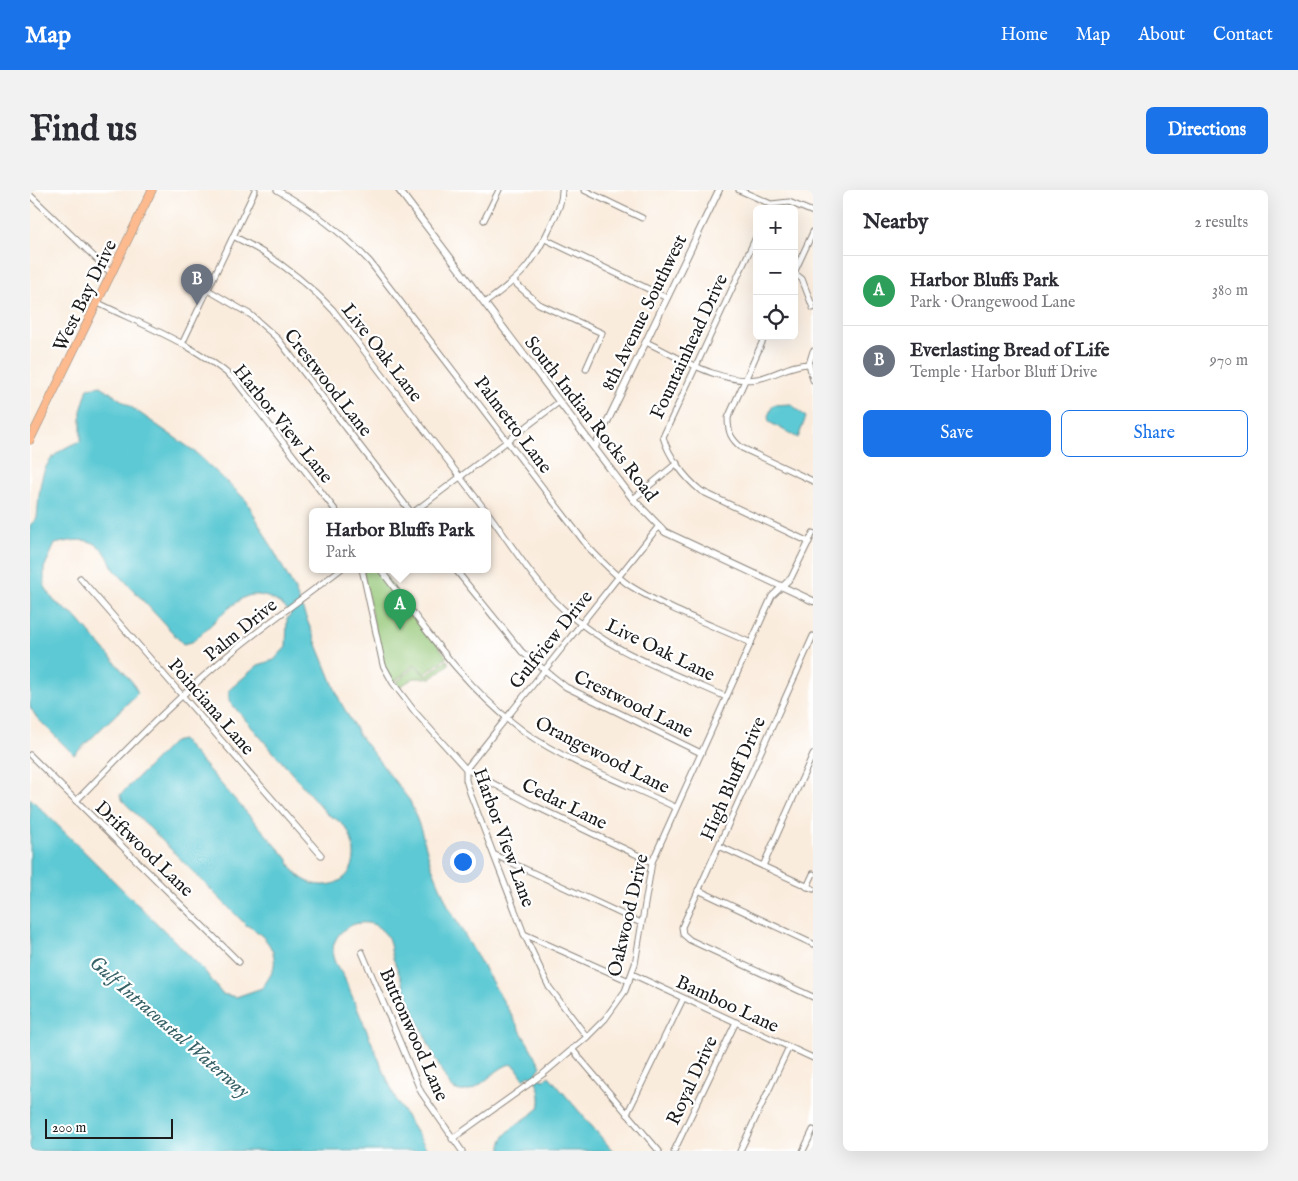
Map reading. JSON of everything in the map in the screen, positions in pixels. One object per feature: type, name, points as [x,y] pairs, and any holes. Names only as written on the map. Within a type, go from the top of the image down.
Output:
[{"type":"main road","name":"West Bay Drive","points":[[30,440],[152,190]]},
{"type":"street","points":[[182,344],[255,190]]},
{"type":"street","name":"Palmetto Lane","points":[[278,190],[304,206],[341,234],[370,262],[589,548],[619,577],[648,595],[751,643]]},
{"type":"street","name":"South Indian Rocks Road","points":[[399,190],[559,402],[633,498],[658,527],[813,601]]},
{"type":"street","points":[[484,220],[499,190]]},
{"type":"street","points":[[485,303],[514,282],[528,268],[545,239],[562,200],[562,190]]},
{"type":"street","points":[[584,190],[642,218]]},
{"type":"street","name":"8th Avenue Southwest","points":[[595,447],[719,190]]},
{"type":"street","points":[[739,190],[768,205]]},
{"type":"street","points":[[30,195],[112,274]]},
{"type":"street","points":[[775,205],[789,202],[796,205]]},
{"type":"street","points":[[798,206],[813,212]]},
{"type":"street","points":[[798,264],[813,232]]},
{"type":"street","name":"Live Oak Lane","points":[[233,236],[284,265],[318,294],[333,310],[484,508]]},
{"type":"street","points":[[545,239],[667,298]]},
{"type":"street","name":"Fountainhead Drive","points":[[753,244],[664,433],[666,447],[692,484],[701,491],[809,542]]},
{"type":"street","points":[[798,276],[802,279],[813,308]]},
{"type":"street","points":[[514,282],[539,304],[602,334],[586,369]]},
{"type":"street","name":"Crestwood Lane","points":[[208,290],[251,316],[278,339],[408,508]]},
{"type":"street","name":"Harbor View Lane","points":[[98,303],[182,344],[210,360],[235,380],[334,508]]},
{"type":"street","points":[[763,340],[728,418],[730,437],[742,448],[813,481]]},
{"type":"street","points":[[646,342],[731,379],[759,379],[791,366],[809,364]]},
{"type":"street","points":[[813,351],[809,364],[813,380]]},
{"type":"street","points":[[419,508],[559,402]]},
{"type":"street","points":[[633,498],[677,463]]},
{"type":"street","name":"Live Oak Lane","points":[[491,517],[545,589],[561,608],[581,625],[614,646],[726,697]]},
{"type":"street","name":"Gulfview Drive","points":[[466,769],[658,527]]},
{"type":"street","name":"Oakwood Drive","points":[[452,1139],[543,1074],[587,1037],[616,1004],[632,974],[652,862],[772,596],[791,578],[813,533]]},
{"type":"street","name":"Palm Drive","points":[[76,801],[133,742],[182,696],[237,648],[336,573]]},
{"type":"street","name":"Harbor View Lane","points":[[363,573],[383,665],[393,683],[415,712],[466,769],[466,780],[470,793],[524,934],[549,986],[587,1037]]},
{"type":"street","name":"Orangewood Lane","points":[[383,573],[458,672],[485,700],[506,718],[548,747],[676,807]]},
{"type":"street","name":"Crestwood Lane","points":[[457,573],[500,628],[522,652],[566,688],[701,753]]},
{"type":"street","name":"Poinciana Lane","points":[[80,578],[321,854]]},
{"type":"street","name":"High Bluff Drive","points":[[813,636],[719,846],[684,919],[683,934],[690,940],[813,997]]},
{"type":"street","points":[[762,866],[813,754]]},
{"type":"street","name":"Driftwood Lane","points":[[30,755],[239,962]]},
{"type":"street","name":"Cedar Lane","points":[[466,769],[535,806],[652,862]]},
{"type":"street","points":[[719,846],[810,888],[813,874]]},
{"type":"street","points":[[495,855],[641,923]]},
{"type":"street","points":[[698,890],[813,944]]},
{"type":"street","points":[[524,934],[629,981]]},
{"type":"street","name":"Buttonwood Lane","points":[[362,952],[421,1092],[462,1151]]},
{"type":"street","name":"Bamboo Lane","points":[[632,974],[813,1058]]},
{"type":"street","points":[[627,1114],[683,999]]},
{"type":"street","name":"Royal Drive","points":[[674,1151],[736,1022]]},
{"type":"street","points":[[740,1151],[789,1047]]},
{"type":"street","points":[[572,1049],[659,1151]]},
{"type":"street","points":[[803,1151],[813,1130]]},
{"type":"green space","points":[[363,573],[383,573],[447,657],[425,674],[415,664],[393,683],[383,665]]},
{"type":"green space","points":[[447,660],[449,664],[432,678],[414,678],[399,687],[396,683],[415,666],[426,676]]},
{"type":"water","name":"Gulf Intracoastal Waterway","points":[[101,386],[194,451],[246,500],[294,588],[340,701],[359,735],[410,801],[431,865],[449,908],[541,1066],[536,1074],[540,1079],[544,1080],[549,1076],[613,1151],[501,1151],[504,1137],[509,1131],[539,1108],[540,1094],[535,1080],[529,1075],[524,1079],[516,1067],[511,1064],[497,1071],[476,1087],[462,1091],[454,1089],[440,1069],[422,1028],[393,958],[387,936],[376,926],[364,923],[350,926],[338,935],[333,949],[333,957],[344,977],[396,1100],[428,1151],[30,1151],[30,798],[204,970],[222,994],[236,997],[262,988],[271,974],[274,959],[267,941],[246,925],[123,801],[120,795],[173,742],[182,740],[287,858],[295,872],[305,880],[318,885],[330,884],[341,880],[349,872],[354,860],[350,834],[345,827],[327,814],[229,701],[229,690],[258,665],[274,660],[286,647],[287,619],[291,614],[276,601],[256,595],[243,598],[230,607],[192,642],[183,644],[113,568],[103,550],[97,545],[83,540],[55,544],[44,568],[44,585],[54,601],[77,618],[133,683],[138,693],[74,755],[37,718],[30,707],[30,525],[37,518],[41,480],[44,470],[57,454],[81,441],[81,411],[88,388]]},
{"type":"water","points":[[791,404],[806,417],[798,438],[769,422],[768,416],[773,405]]},
{"type":"place","name":"Everlasting Bread of Life","points":[[197,305]]},
{"type":"place","name":"Harbor Bluffs Park","points":[[400,630]]}]
